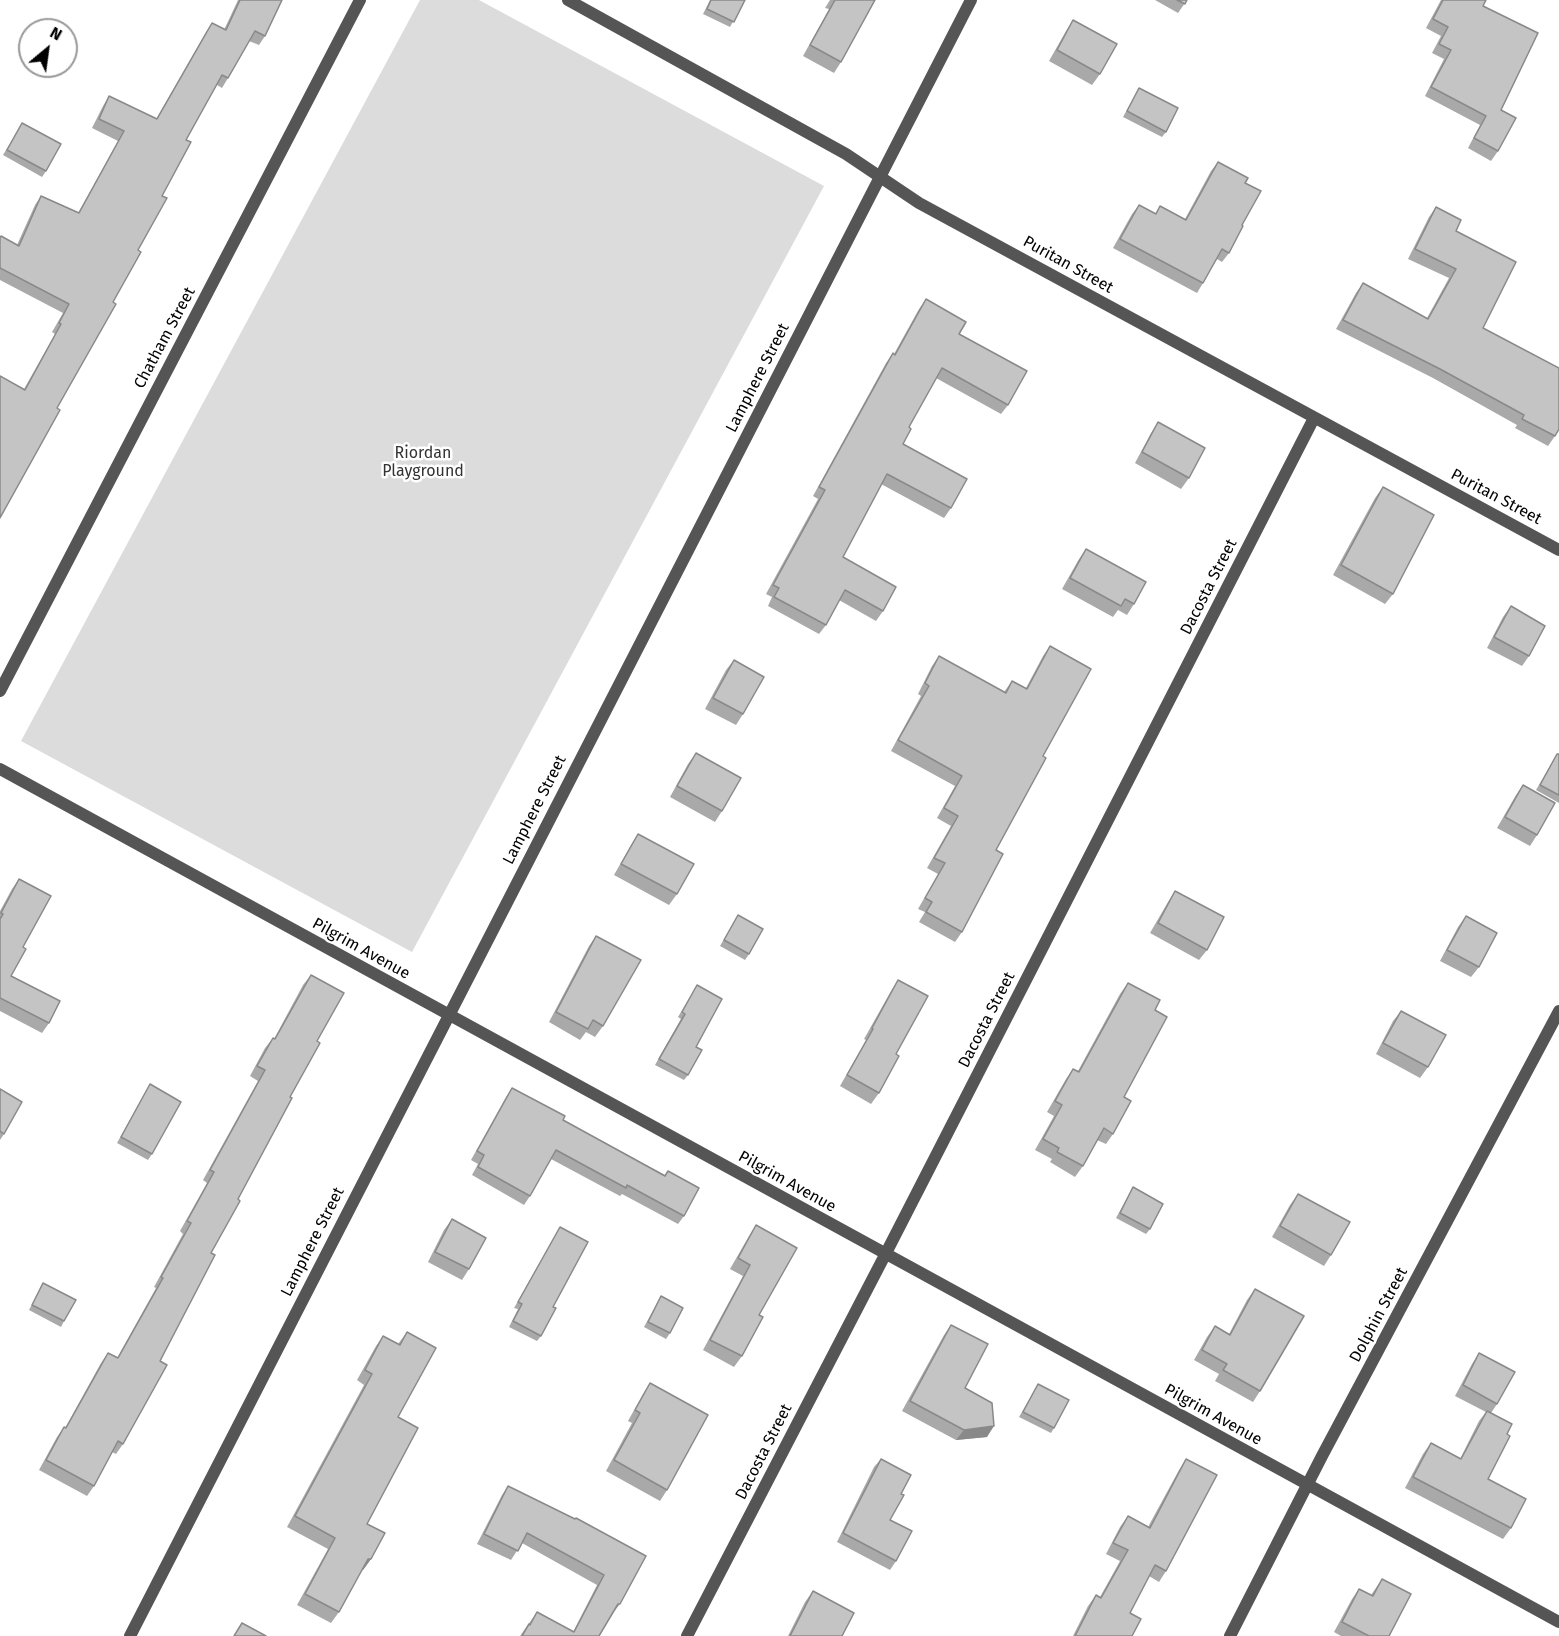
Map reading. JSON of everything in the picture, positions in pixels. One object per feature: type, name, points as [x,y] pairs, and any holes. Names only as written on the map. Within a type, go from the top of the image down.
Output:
[{"type":"street","name":"Chatham Street","points":[[0,691],[360,0]]},
{"type":"street","name":"Puritan Street","points":[[568,0],[846,154],[919,203],[1559,550]]},
{"type":"street","name":"Lamphere Street","points":[[130,1636],[971,0]]},
{"type":"street","name":"Dacosta Street","points":[[687,1636],[1314,418]]},
{"type":"street","name":"Pilgrim Avenue","points":[[0,769],[1559,1622]]},
{"type":"street","name":"Dolphin Street","points":[[1230,1636],[1559,1011]]},
{"type":"green space","name":"Riordan Playground","points":[[420,0],[479,0],[824,186],[412,952],[21,741]]},
{"type":"building","points":[[240,0],[282,0],[265,36],[255,31],[228,78],[222,75],[186,140],[191,142],[162,196],[167,198],[138,250],[141,252],[113,302],[116,304],[57,408],[60,410],[0,518],[0,376],[25,390],[61,324],[59,323],[69,304],[0,268],[0,238],[1,236],[19,246],[41,196],[79,213],[124,131],[99,119],[109,96],[157,119],[212,23],[226,30]]},
{"type":"building","points":[[711,0],[745,0],[734,22],[707,9]]},
{"type":"building","points":[[835,0],[875,0],[841,62],[810,45]]},
{"type":"building","points":[[1443,0],[1486,0],[1483,6],[1538,33],[1501,110],[1516,118],[1498,151],[1474,138],[1486,116],[1431,87],[1451,50],[1439,44],[1448,27],[1433,19]]},
{"type":"building","points":[[1073,20],[1117,44],[1100,74],[1057,50]]},
{"type":"building","points":[[1139,88],[1178,108],[1166,132],[1127,111]]},
{"type":"building","points":[[22,123],[61,144],[46,171],[7,150]]},
{"type":"building","points":[[1218,162],[1248,178],[1245,183],[1261,191],[1229,253],[1222,249],[1203,283],[1120,239],[1139,205],[1156,214],[1160,206],[1186,220]]},
{"type":"building","points":[[1436,207],[1461,220],[1456,231],[1516,262],[1483,328],[1559,368],[1559,429],[1555,436],[1522,419],[1524,415],[1440,369],[1343,320],[1363,283],[1428,319],[1456,269],[1415,249]]},
{"type":"building","points":[[926,299],[966,322],[959,334],[1027,371],[1008,405],[942,368],[909,427],[911,429],[903,444],[967,479],[951,508],[887,474],[843,557],[896,587],[883,611],[845,590],[826,625],[774,597],[779,588],[773,585],[825,490],[819,487],[893,353],[895,355]]},
{"type":"building","points":[[1158,422],[1205,448],[1189,478],[1142,452]]},
{"type":"building","points":[[1383,487],[1434,515],[1393,594],[1341,565]]},
{"type":"building","points":[[1086,549],[1146,582],[1134,604],[1125,599],[1121,606],[1070,578]]},
{"type":"building","points":[[1511,606],[1545,626],[1529,656],[1494,637]]},
{"type":"building","points":[[1050,646],[1091,669],[1043,756],[1046,758],[996,850],[1003,854],[962,932],[926,912],[932,902],[925,898],[945,863],[934,858],[958,816],[944,808],[962,776],[898,740],[929,686],[925,683],[939,656],[1006,693],[1012,681],[1027,689]]},
{"type":"building","points":[[734,660],[764,677],[743,714],[713,698]]},
{"type":"building","points":[[696,753],[741,778],[722,811],[677,786]]},
{"type":"building","points":[[1559,754],[1559,795],[1540,785]]},
{"type":"building","points":[[1523,785],[1555,803],[1537,835],[1505,817]]},
{"type":"building","points":[[638,834],[694,864],[677,894],[621,864]]},
{"type":"building","points":[[19,879],[51,896],[23,947],[26,949],[11,976],[60,1001],[49,1023],[0,998],[0,919]]},
{"type":"building","points":[[1175,891],[1224,917],[1207,950],[1158,923]]},
{"type":"building","points":[[738,915],[763,929],[749,954],[724,940]]},
{"type":"building","points":[[1466,916],[1497,933],[1479,967],[1447,950]]},
{"type":"building","points":[[596,936],[641,960],[603,1026],[593,1020],[588,1029],[556,1012]]},
{"type":"building","points":[[311,975],[344,993],[317,1041],[320,1043],[211,1253],[215,1255],[160,1361],[167,1365],[123,1444],[118,1441],[94,1486],[46,1460],[108,1353],[118,1358],[163,1278],[161,1277],[191,1223],[187,1221],[214,1172],[210,1170],[265,1070],[257,1066]]},
{"type":"building","points":[[898,980],[928,996],[896,1054],[899,1056],[879,1093],[847,1075]]},
{"type":"building","points":[[1128,983],[1160,1000],[1155,1010],[1167,1017],[1124,1097],[1131,1101],[1113,1134],[1104,1128],[1083,1166],[1057,1152],[1059,1148],[1043,1139],[1062,1105],[1055,1101],[1073,1069],[1079,1072]]},
{"type":"building","points":[[697,985],[722,999],[696,1047],[702,1050],[688,1075],[659,1059],[685,1014],[682,1012]]},
{"type":"building","points":[[1401,1011],[1446,1035],[1428,1067],[1383,1043]]},
{"type":"building","points":[[150,1084],[181,1102],[152,1154],[121,1137]]},
{"type":"building","points":[[512,1088],[565,1116],[563,1120],[665,1176],[668,1171],[699,1188],[684,1216],[556,1150],[530,1196],[478,1167],[484,1155],[477,1151]]},
{"type":"building","points":[[0,1089],[22,1102],[4,1134],[0,1131]]},
{"type":"building","points":[[1133,1187],[1163,1204],[1150,1229],[1120,1213]]},
{"type":"building","points":[[1298,1194],[1350,1222],[1331,1255],[1280,1226]]},
{"type":"building","points":[[452,1219],[486,1238],[469,1269],[435,1252]]},
{"type":"building","points":[[756,1225],[797,1248],[759,1315],[763,1317],[742,1356],[710,1340],[750,1265],[738,1258]]},
{"type":"building","points":[[560,1227],[588,1242],[553,1307],[556,1308],[541,1336],[513,1321],[522,1304],[518,1302]]},
{"type":"building","points":[[43,1283],[76,1300],[64,1321],[32,1305]]},
{"type":"building","points":[[1255,1289],[1304,1316],[1260,1391],[1223,1370],[1227,1364],[1202,1350],[1215,1326],[1230,1335]]},
{"type":"building","points":[[661,1296],[683,1308],[670,1333],[648,1322]]},
{"type":"building","points":[[951,1325],[988,1344],[965,1388],[992,1403],[994,1426],[964,1430],[910,1401]]},
{"type":"building","points":[[407,1332],[436,1348],[398,1417],[418,1428],[367,1524],[385,1533],[339,1612],[305,1594],[335,1538],[295,1516],[372,1374],[365,1370],[383,1336],[400,1345]]},
{"type":"building","points":[[1479,1353],[1515,1372],[1497,1404],[1463,1385]]},
{"type":"building","points":[[650,1383],[708,1415],[667,1490],[614,1460],[640,1413],[635,1410]]},
{"type":"building","points":[[1038,1384],[1069,1400],[1054,1428],[1023,1412]]},
{"type":"building","points":[[1487,1411],[1512,1424],[1507,1434],[1510,1436],[1488,1479],[1526,1499],[1511,1528],[1413,1477],[1431,1443],[1461,1459]]},
{"type":"building","points":[[881,1459],[911,1475],[901,1494],[904,1495],[890,1520],[912,1531],[896,1561],[843,1533]]},
{"type":"building","points":[[1186,1459],[1217,1475],[1166,1571],[1155,1565],[1130,1613],[1141,1619],[1132,1636],[1075,1636],[1096,1595],[1101,1598],[1128,1550],[1113,1543],[1128,1516],[1150,1528]]},
{"type":"building","points":[[508,1486],[576,1518],[646,1556],[620,1604],[599,1636],[522,1636],[537,1612],[574,1632],[604,1575],[527,1533],[518,1551],[484,1534]]},
{"type":"building","points":[[1382,1579],[1411,1594],[1389,1636],[1369,1636],[1342,1622],[1359,1589],[1373,1596]]},
{"type":"building","points":[[813,1591],[854,1613],[842,1636],[790,1636]]},
{"type":"building","points":[[242,1623],[266,1636],[234,1636]]}]
